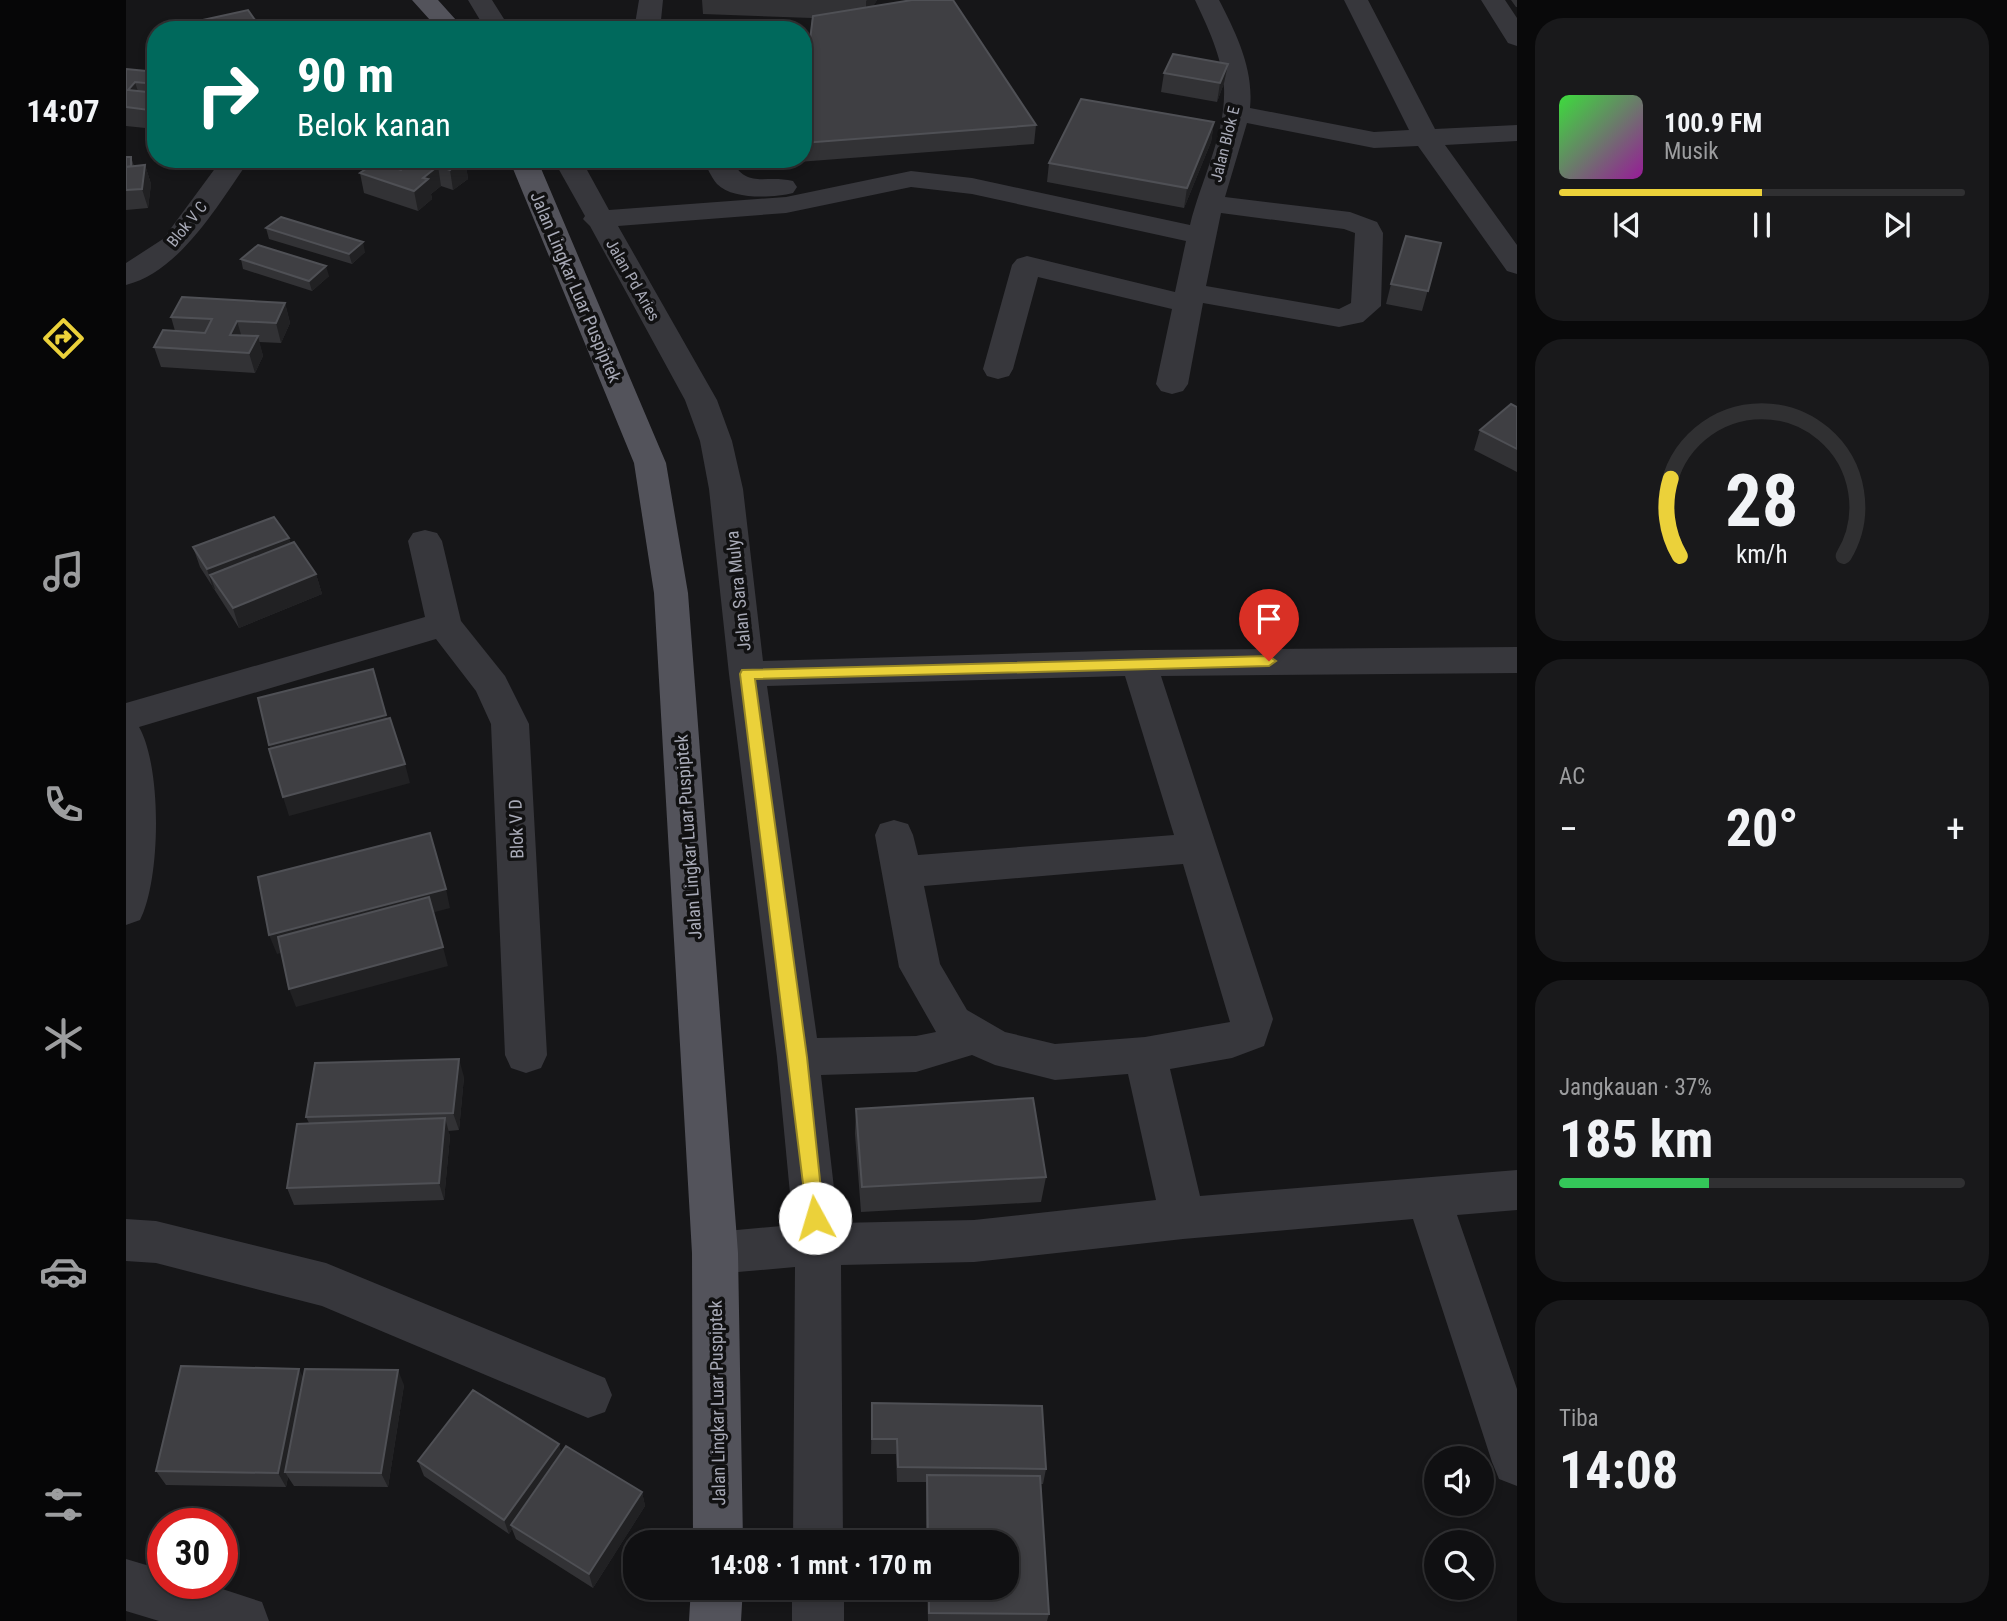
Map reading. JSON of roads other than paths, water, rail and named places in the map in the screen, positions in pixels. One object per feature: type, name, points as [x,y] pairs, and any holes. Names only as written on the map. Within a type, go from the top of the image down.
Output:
[{"type":"main road","points":[[424,0],[444,21]]},
{"type":"main road","name":"Jalan Lingkar Luar Puspiptek","points":[[527,168],[650,463],[671,593],[715,1253],[718,1530]]},
{"type":"main road","points":[[715,1621],[717,1600]]},
{"type":"street","points":[[480,0],[493,21]]},
{"type":"street","points":[[648,21],[651,0]]},
{"type":"street","name":"Jalan Blok E","points":[[1172,384],[1202,236],[1237,113],[1233,61],[1207,0]]},
{"type":"street","points":[[1356,0],[1427,139],[1517,265]]},
{"type":"street","points":[[1493,0],[1517,38]]},
{"type":"street","points":[[1237,113],[1374,140],[1517,133]]},
{"type":"street","name":"Blok V C","points":[[126,276],[173,246],[229,168]]},
{"type":"street","name":"Jalan Pd Aries","points":[[571,168],[701,400]]},
{"type":"street","points":[[722,168],[727,178],[738,186],[802,188],[837,196]]},
{"type":"street","points":[[597,219],[786,205],[837,196],[892,181],[949,182],[1202,236]]},
{"type":"street","points":[[998,369],[1027,265],[1190,298],[1339,318],[1352,316],[1366,306],[1367,228],[1350,221],[1210,203]]},
{"type":"street","name":"Jalan Sara Mulya","points":[[701,400],[716,441],[726,489],[747,674],[798,1057],[818,1244],[818,1530]]},
{"type":"street","name":"Blok V D","points":[[425,541],[444,624],[492,685],[510,724],[526,1055]]},
{"type":"street","points":[[126,717],[444,624]]},
{"type":"street","points":[[747,674],[1139,663],[1517,660]]},
{"type":"street","points":[[1139,663],[1252,1020],[1249,1033],[1232,1040],[1145,1055],[1055,1062],[995,1047],[952,1022],[920,967],[898,854],[1196,848]]},
{"type":"street","points":[[126,736],[131,751],[136,797],[132,878],[126,908]]},
{"type":"street","points":[[798,1057],[916,1054],[976,1036]]},
{"type":"street","points":[[1145,1055],[1183,1219]]},
{"type":"street","points":[[715,1253],[818,1244],[974,1241],[1183,1219],[1517,1190]]},
{"type":"street","points":[[1429,1198],[1517,1462]]},
{"type":"street","points":[[126,1240],[156,1242],[326,1285],[588,1395]]},
{"type":"street","points":[[126,1585],[243,1621]]},
{"type":"street","points":[[818,1600],[818,1621]]}]
